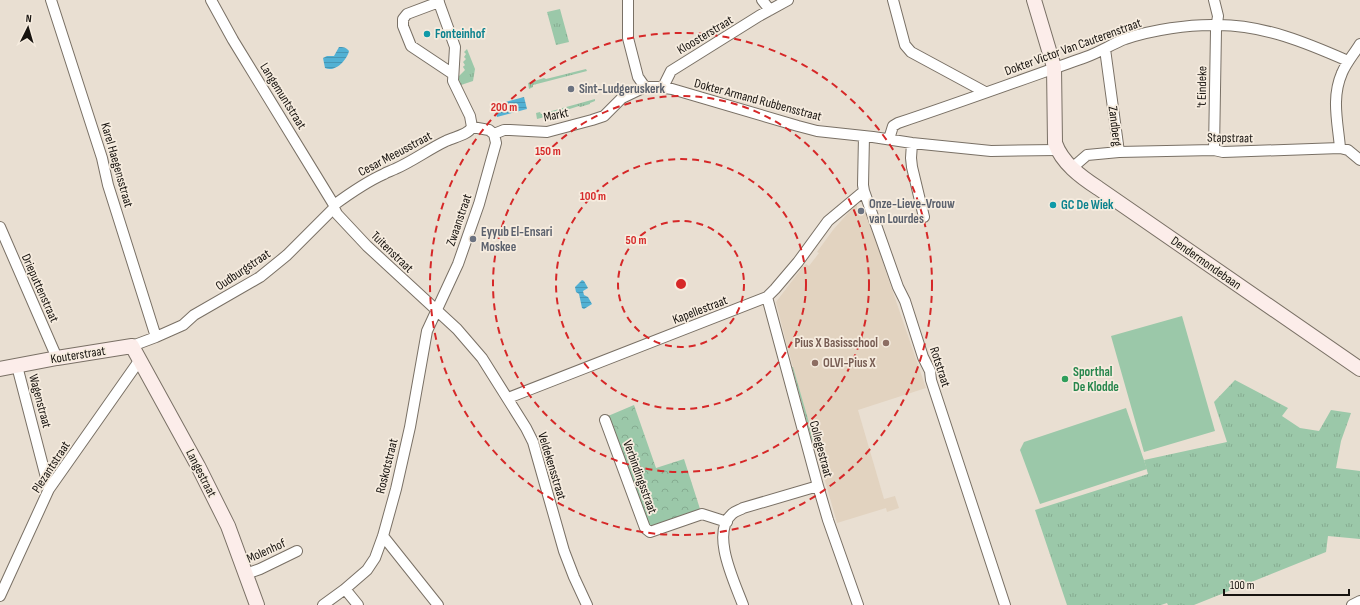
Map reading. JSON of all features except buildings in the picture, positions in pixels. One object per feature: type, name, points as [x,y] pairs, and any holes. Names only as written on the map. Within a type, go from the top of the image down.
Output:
[{"type":"street","name":"Karel Haegensstraat","points":[[51,0],[102,158],[108,185],[156,337]]},
{"type":"street","name":"Langemuntstraat","points":[[211,0],[233,40],[334,206]]},
{"type":"street","points":[[628,0],[628,38],[638,77],[645,87]]},
{"type":"street","points":[[762,0],[770,10]]},
{"type":"street","name":"Kloosterstraat","points":[[665,88],[665,83],[671,71],[788,0]]},
{"type":"street","points":[[893,0],[905,45],[911,52],[985,92]]},
{"type":"street","points":[[1034,0],[1054,67],[1054,137],[1057,150]]},
{"type":"street","name":"'t Eindeke","points":[[1214,0],[1218,12],[1214,150]]},
{"type":"street","points":[[453,74],[411,46],[403,26],[403,19],[407,14],[438,1],[455,47],[453,81],[470,116],[472,127],[489,130],[494,134]]},
{"type":"street","name":"Dokter Victor Van Cauterenstraat","points":[[889,139],[893,126],[898,123],[1146,33],[1191,26],[1217,25],[1250,28],[1293,38],[1348,61]]},
{"type":"street","points":[[1360,44],[1341,73],[1336,99],[1336,119],[1340,148],[1348,150],[1360,160]]},
{"type":"street","name":"Zandberg","points":[[1072,168],[1087,155],[1119,152],[1105,49]]},
{"type":"street","name":"Dokter Armand Rubbensstraat","points":[[645,87],[665,88],[824,132],[889,139],[912,144],[991,151],[1057,150]]},
{"type":"street","name":"Markt","points":[[494,134],[504,130],[547,132],[592,120],[604,116],[622,98],[645,87]]},
{"type":"street","name":"Cesar Meeusstraat","points":[[334,206],[348,195],[383,174],[395,170],[438,145],[470,131],[472,127]]},
{"type":"street","name":"Zwaanstraat","points":[[436,311],[458,264],[479,204],[496,143],[494,134]]},
{"type":"street","name":"Rotstraat","points":[[864,136],[864,191],[898,287],[905,301],[923,357],[930,371],[931,380],[1005,605]]},
{"type":"street","points":[[912,144],[912,168],[924,217]]},
{"type":"street","name":"Stapstraat","points":[[1119,152],[1214,150],[1230,152],[1340,148]]},
{"type":"street","name":"Dendermondebaan","points":[[1057,150],[1080,176],[1360,369]]},
{"type":"street","name":"Kapellestraat","points":[[508,398],[766,297],[776,289],[828,221],[864,191]]},
{"type":"street","name":"Oudburgstraat","points":[[156,337],[182,325],[194,315],[271,269],[304,238],[334,206]]},
{"type":"street","name":"Tuitenstraat","points":[[334,206],[337,214],[367,246],[436,311]]},
{"type":"street","name":"Drieputtenstraat","points":[[0,227],[56,358]]},
{"type":"street","name":"Collegestraat","points":[[766,297],[828,520],[858,605]]},
{"type":"street","name":"Veldekensstraat","points":[[436,311],[457,329],[482,358],[529,433],[533,442],[564,550],[587,605]]},
{"type":"street","name":"Roskotstraat","points":[[323,605],[367,570],[375,558],[383,536],[410,427],[427,331],[436,311]]},
{"type":"street","name":"Kouterstraat","points":[[0,369],[56,358],[132,346],[156,337]]},
{"type":"street","name":"Langestraat","points":[[132,346],[204,478],[228,526],[257,605]]},
{"type":"street","name":"Plezantstraat","points":[[0,596],[49,489],[139,360]]},
{"type":"street","name":"Wagenstraat","points":[[17,366],[49,489]]},
{"type":"street","name":"Verbindingsstraat","points":[[605,420],[645,528],[648,531],[650,532],[702,514],[727,522]]},
{"type":"street","points":[[743,605],[723,544],[724,528],[732,514],[743,508],[818,486]]},
{"type":"street","points":[[383,536],[438,605]]},
{"type":"street","name":"Molenhof","points":[[246,574],[297,551]]},
{"type":"street","points":[[345,589],[358,605]]},
{"type":"street","points":[[1352,605],[1360,601]]},
{"type":"shaded area","name":"OLVI-Pius X","points":[[857,203],[857,211],[867,211],[885,269],[926,388],[858,410],[884,499],[895,496],[899,508],[887,512],[886,508],[837,523],[776,302],[802,268],[806,264],[809,266],[833,230]]},
{"type":"green space","points":[[560,9],[569,42],[556,45],[547,12]]},
{"type":"green space","points":[[467,49],[475,69],[473,81],[461,85],[458,77],[465,70],[463,67],[465,65],[463,62],[466,59],[464,57],[466,54],[464,52]]},
{"type":"green space","points":[[586,69],[587,71],[533,85],[533,87],[529,89],[528,83]]},
{"type":"green space","points":[[595,99],[595,101],[590,104],[554,114],[544,115],[545,117],[537,119],[536,113],[540,112],[541,114]]},
{"type":"green space","points":[[1182,316],[1215,431],[1144,452],[1111,336]]},
{"type":"green space","points":[[792,367],[814,440],[812,441]]},
{"type":"green space","points":[[1235,380],[1288,408],[1282,416],[1300,428],[1319,431],[1331,410],[1351,413],[1341,441],[1336,468],[1360,471],[1360,539],[1328,536],[1326,552],[1194,605],[1168,605],[1167,603],[1161,605],[1067,605],[1035,510],[1148,474],[1144,460],[1227,442],[1214,402]]},
{"type":"green space","points":[[634,405],[656,468],[684,459],[701,512],[649,527],[608,416]]},
{"type":"green space","points":[[1126,408],[1147,469],[1040,504],[1020,450],[1024,442]]},
{"type":"green space","points":[[662,511],[667,524],[653,529],[648,516]]},
{"type":"water","points":[[339,47],[346,48],[349,51],[346,58],[340,65],[333,69],[325,68],[323,58],[327,56],[334,56]]},
{"type":"water","points":[[524,97],[527,109],[497,117],[494,105]]},
{"type":"water","points":[[582,280],[588,288],[583,291],[584,295],[588,297],[592,304],[584,309],[582,308],[579,294],[576,292],[575,287]]},
{"type":"place","name":"Fonteinhof","points":[[427,34]]},
{"type":"place","name":"Sint-Ludgeruskerk","points":[[571,89]]},
{"type":"place","name":"GC De Wiek","points":[[1053,205]]},
{"type":"place","name":"Onze-Lieve-Vrouw van Lourdes","points":[[861,211]]},
{"type":"place","name":"Eyyub El-Ensari Moskee","points":[[473,239]]},
{"type":"place","name":"Pius X Basisschool","points":[[886,343]]},
{"type":"place","name":"OLVI-Pius X","points":[[815,363]]},
{"type":"place","name":"Sporthal De Klodde","points":[[1065,379]]}]
